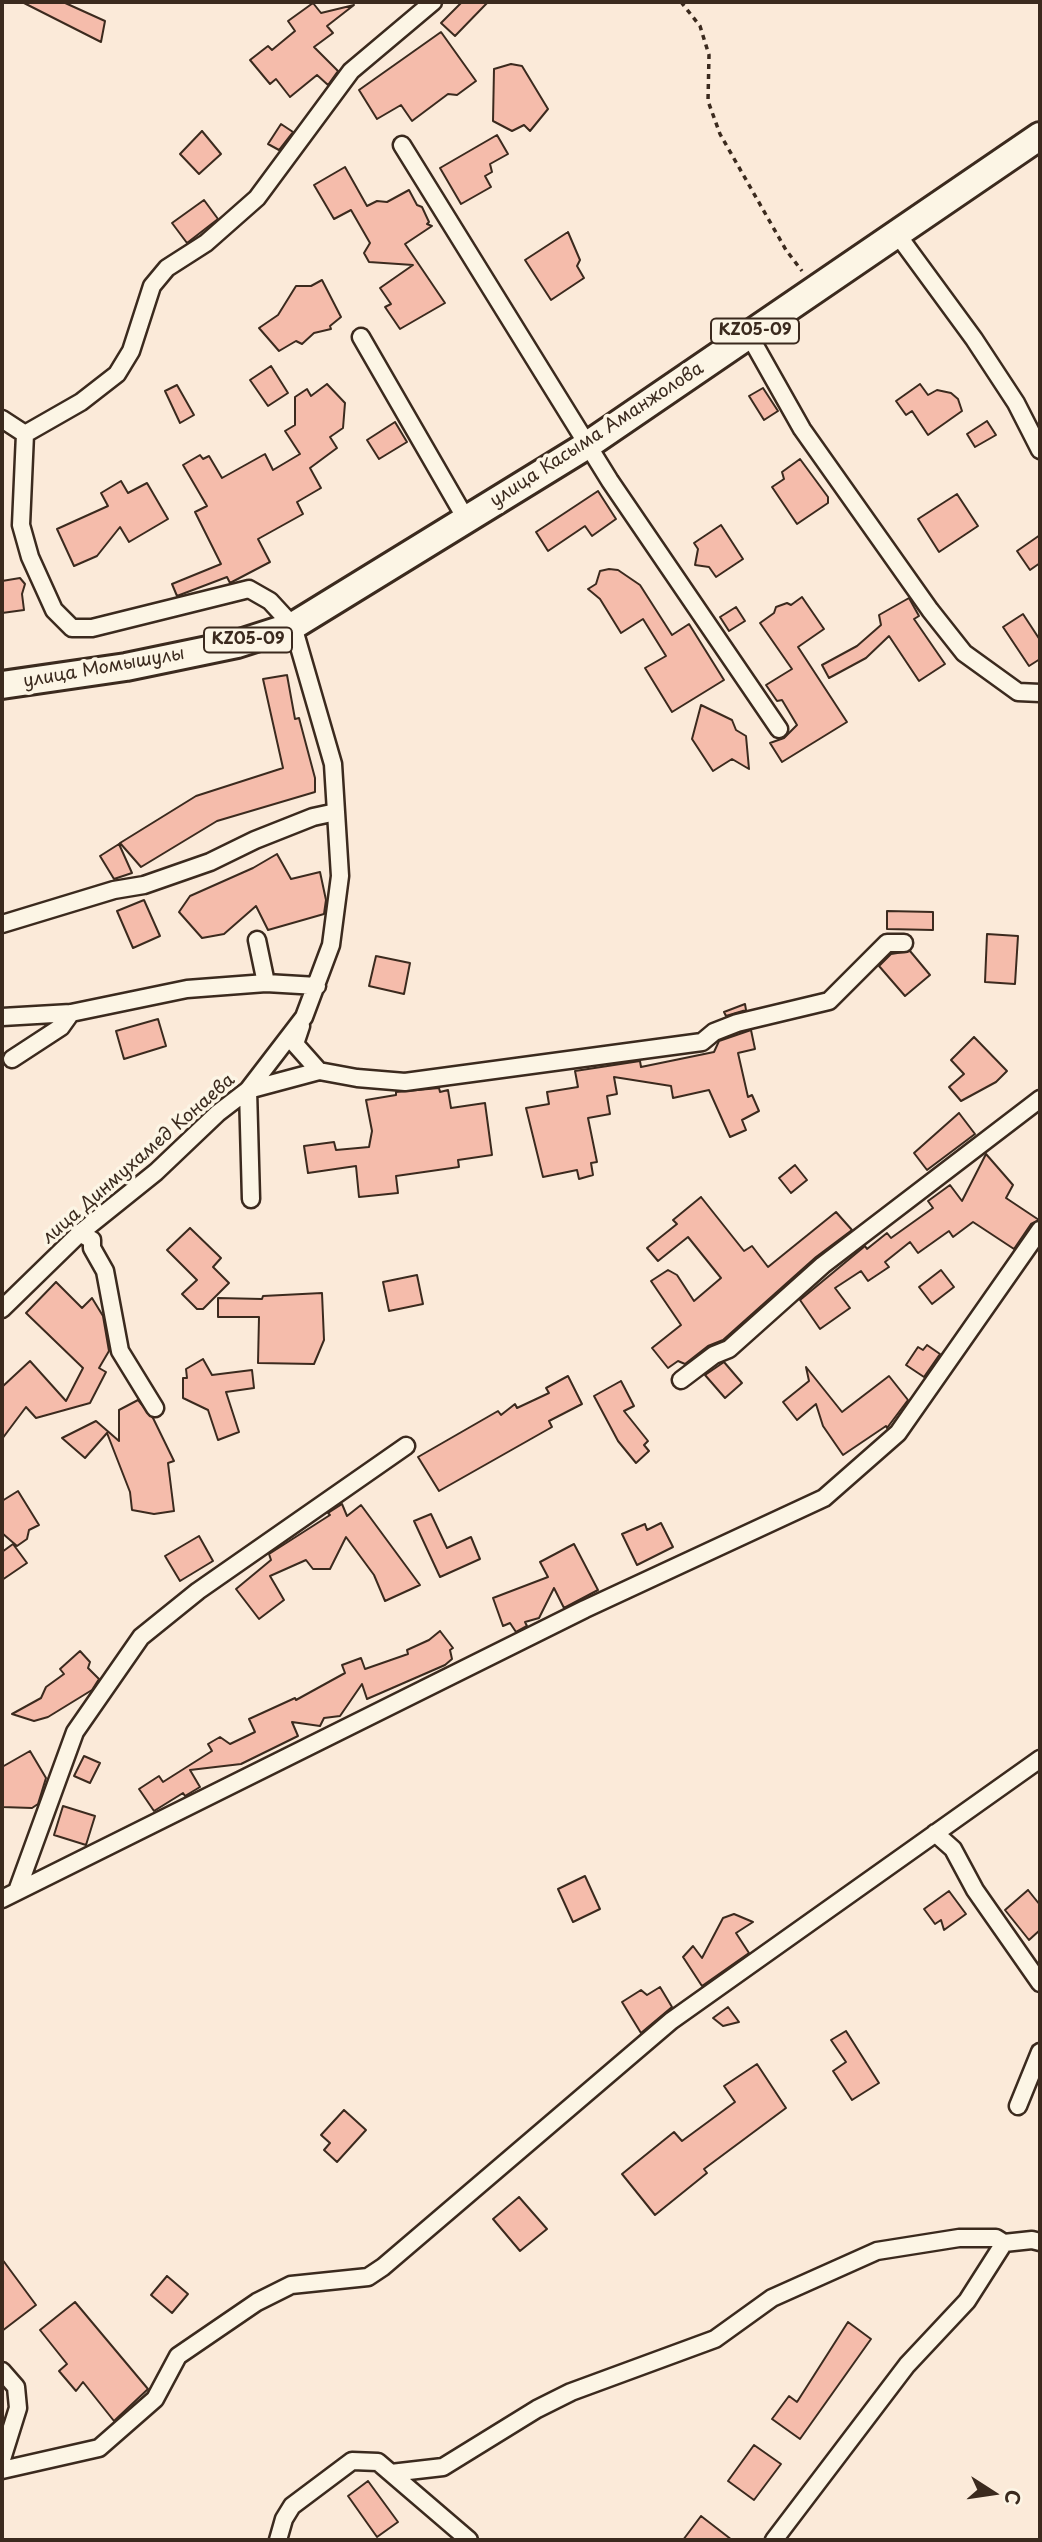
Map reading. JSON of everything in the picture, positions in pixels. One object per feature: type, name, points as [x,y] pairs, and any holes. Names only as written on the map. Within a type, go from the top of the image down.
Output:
[{"type":"main road","name":"улица Касыма Аманжолова","points":[[466,519],[589,444],[1040,136]]},
{"type":"main road","name":"улица Момышулы","points":[[2,685],[175,657],[237,644],[293,626],[466,519]]},
{"type":"street","points":[[25,434],[81,402],[117,374],[131,351],[152,285],[167,268],[206,243],[257,198],[351,71],[433,2]]},
{"type":"street","points":[[402,145],[610,481],[779,729]]},
{"type":"street","points":[[897,234],[974,339],[1016,403],[1040,450]]},
{"type":"street","points":[[749,335],[802,429],[930,610],[964,653],[1018,692],[1040,693]]},
{"type":"street","points":[[361,337],[466,519]]},
{"type":"street","points":[[2,419],[25,434]]},
{"type":"street","points":[[25,434],[21,525],[30,557],[54,610],[72,628],[92,628],[249,589],[270,601],[293,626]]},
{"type":"street","name":"лица Динмухамед Конаева","points":[[2,1309],[80,1233],[156,1172],[218,1113],[248,1090],[304,1017],[331,945],[340,876],[333,764],[293,626]]},
{"type":"street","points":[[2,924],[114,890],[144,885],[211,862],[302,822],[336,813]]},
{"type":"street","points":[[257,940],[266,983]]},
{"type":"street","points":[[251,1199],[248,1090],[318,1071],[405,1082],[702,1042],[714,1032],[737,1023],[829,1000],[887,943],[904,943]]},
{"type":"street","points":[[2,1017],[71,1013],[187,989],[266,983],[317,986]]},
{"type":"street","points":[[12,1059],[61,1027],[71,1013]]},
{"type":"street","points":[[304,1017],[295,1044],[318,1071]]},
{"type":"street","points":[[681,1380],[714,1355],[729,1349],[823,1265],[1040,1099]]},
{"type":"street","points":[[2,1899],[585,1609],[824,1498],[898,1433],[1040,1230]]},
{"type":"street","points":[[80,1233],[92,1240],[92,1248],[105,1271],[120,1351],[155,1408]]},
{"type":"street","points":[[17,1891],[75,1732],[141,1637],[198,1591],[406,1446]]},
{"type":"street","points":[[2,2470],[100,2448],[155,2399],[178,2356],[291,2284],[368,2277],[383,2267],[671,2021],[1040,1759]]},
{"type":"street","points":[[935,1833],[953,1849],[975,1891],[1040,1983]]},
{"type":"street","points":[[1018,2106],[1040,2052]]},
{"type":"street","points":[[391,2473],[443,2467],[559,2398],[715,2339],[772,2298],[877,2251],[959,2238],[996,2238],[1004,2243],[1032,2240],[1040,2242]]},
{"type":"street","points":[[774,2540],[907,2365],[967,2301],[1004,2243]]},
{"type":"street","points":[[2,2371],[16,2387],[18,2408],[2,2459]]},
{"type":"street","points":[[278,2540],[284,2519],[292,2506],[352,2461],[378,2462],[469,2540]]},
{"type":"path","points":[[681,2],[700,26],[709,55],[708,101],[720,134],[786,250],[815,290]]},
{"type":"building","points":[[22,2],[63,2],[105,21],[101,42]]},
{"type":"building","points":[[462,2],[488,2],[455,36],[441,23]]},
{"type":"building","points":[[313,3],[321,13],[354,5],[327,26],[333,33],[314,47],[338,71],[328,85],[317,75],[290,97],[276,79],[270,84],[250,60],[268,46],[272,50],[295,31],[288,21]]},
{"type":"building","points":[[441,32],[476,81],[457,95],[448,94],[412,121],[401,105],[377,119],[359,90]]},
{"type":"building","points":[[511,64],[522,66],[548,109],[530,131],[524,125],[512,131],[493,121],[494,69]]},
{"type":"building","points":[[281,124],[293,132],[279,150],[268,144]]},
{"type":"building","points":[[202,131],[221,154],[199,174],[180,154]]},
{"type":"building","points":[[497,135],[508,154],[490,164],[492,172],[485,176],[491,187],[461,204],[440,168]]},
{"type":"building","points":[[345,167],[367,206],[377,201],[387,202],[409,190],[417,205],[422,207],[429,222],[427,224],[432,226],[405,244],[445,303],[400,329],[385,307],[391,304],[380,288],[413,265],[369,262],[364,253],[370,243],[351,210],[334,219],[314,185]]},
{"type":"building","points":[[204,200],[218,219],[187,243],[172,223]]},
{"type":"building","points":[[568,232],[580,260],[577,266],[584,278],[551,300],[525,260]]},
{"type":"building","points":[[322,280],[341,317],[330,326],[331,329],[314,333],[302,344],[296,341],[279,351],[259,328],[278,315],[296,286],[311,286]]},
{"type":"building","points":[[271,366],[288,393],[268,406],[250,380]]},
{"type":"building","points":[[327,384],[345,403],[343,428],[330,437],[337,448],[310,468],[321,488],[297,502],[303,514],[258,539],[270,562],[230,583],[227,577],[177,596],[172,584],[221,564],[195,512],[207,506],[183,465],[200,455],[203,459],[209,456],[222,478],[265,454],[273,470],[300,454],[285,431],[295,425],[295,397],[307,389],[311,396]]},
{"type":"building","points":[[920,384],[928,395],[937,390],[951,393],[958,399],[962,411],[928,435],[912,411],[906,415],[896,401]]},
{"type":"building","points":[[177,385],[194,415],[180,423],[165,391]]},
{"type":"building","points":[[763,388],[778,411],[764,420],[749,396]]},
{"type":"building","points":[[987,421],[996,435],[975,447],[967,434]]},
{"type":"building","points":[[395,422],[407,442],[379,459],[367,440]]},
{"type":"building","points":[[800,459],[828,497],[828,503],[797,524],[772,487],[784,479],[782,472]]},
{"type":"building","points":[[121,481],[128,493],[147,483],[168,519],[129,542],[120,527],[97,556],[74,566],[57,529],[108,506],[101,493]]},
{"type":"building","points":[[598,491],[616,519],[592,536],[585,526],[548,551],[536,532]]},
{"type":"building","points":[[957,494],[978,526],[939,552],[918,519]]},
{"type":"building","points":[[721,525],[743,559],[716,577],[709,567],[695,565],[698,549],[694,543]]},
{"type":"building","points":[[1040,535],[1040,563],[1030,570],[1017,551]]},
{"type":"building","points":[[618,570],[640,585],[672,635],[689,624],[724,680],[672,712],[645,668],[666,656],[643,619],[621,633],[600,599],[588,589],[596,584],[600,571]]},
{"type":"building","points":[[20,578],[25,584],[22,594],[24,610],[2,613],[2,581]]},
{"type":"building","points":[[802,597],[824,629],[798,647],[847,722],[782,762],[770,743],[784,738],[797,725],[782,700],[777,701],[766,685],[792,669],[760,623],[774,613],[776,607],[787,603],[791,605]]},
{"type":"building","points":[[909,598],[919,616],[914,619],[945,664],[919,681],[889,636],[866,658],[829,678],[822,665],[857,646],[881,625],[879,615]]},
{"type":"building","points":[[736,607],[745,621],[729,631],[720,617]]},
{"type":"building","points":[[1023,614],[1040,640],[1040,659],[1029,666],[1003,627]]},
{"type":"building","points":[[287,675],[295,719],[299,718],[315,778],[315,792],[217,821],[141,867],[120,843],[196,796],[283,768],[263,679]]},
{"type":"building","points":[[701,705],[732,720],[736,730],[746,736],[749,769],[732,759],[713,771],[692,739]]},
{"type":"building","points":[[119,844],[132,873],[114,879],[100,856]]},
{"type":"building","points":[[277,854],[291,879],[320,872],[326,900],[324,914],[268,930],[256,906],[224,934],[202,938],[179,912],[190,896],[253,868]]},
{"type":"building","points":[[144,900],[160,936],[133,948],[117,911]]},
{"type":"building","points":[[887,911],[933,912],[933,930],[887,929]]},
{"type":"building","points":[[987,934],[1018,936],[1015,984],[985,982]]},
{"type":"building","points":[[910,951],[930,975],[905,996],[879,966],[891,954]]},
{"type":"building","points":[[376,956],[410,963],[404,994],[369,986]]},
{"type":"building","points":[[745,1004],[746,1010],[726,1016],[724,1012]]},
{"type":"building","points":[[158,1019],[166,1046],[124,1059],[116,1031]]},
{"type":"building","points":[[751,1030],[755,1049],[738,1053],[748,1097],[752,1095],[759,1111],[742,1120],[746,1130],[730,1137],[709,1090],[673,1098],[671,1086],[614,1077],[617,1094],[607,1096],[610,1114],[588,1118],[597,1162],[591,1163],[593,1175],[579,1179],[577,1170],[543,1177],[526,1108],[549,1104],[547,1092],[578,1087],[575,1071],[640,1061],[641,1067],[714,1052],[719,1041]]},
{"type":"building","points":[[974,1037],[1007,1071],[996,1082],[961,1101],[949,1087],[964,1074],[951,1060]]},
{"type":"building","points":[[439,1088],[440,1092],[448,1090],[451,1108],[485,1103],[492,1155],[458,1160],[459,1167],[396,1176],[398,1193],[359,1197],[356,1166],[308,1173],[304,1146],[334,1142],[336,1150],[369,1147],[372,1131],[366,1100],[396,1095],[396,1092]]},
{"type":"building","points":[[959,1113],[975,1134],[927,1170],[914,1153]]},
{"type":"building","points":[[986,1154],[1013,1185],[1006,1198],[1039,1220],[1031,1224],[1014,1249],[973,1222],[953,1237],[949,1231],[918,1253],[910,1242],[885,1262],[889,1267],[868,1281],[861,1271],[835,1288],[850,1308],[820,1329],[800,1300],[865,1246],[867,1249],[887,1233],[891,1238],[933,1208],[928,1201],[950,1185],[962,1201]]},
{"type":"building","points":[[795,1165],[807,1180],[791,1193],[779,1178]]},
{"type":"building","points":[[701,1197],[744,1251],[752,1246],[768,1267],[836,1212],[852,1230],[816,1257],[723,1340],[708,1346],[685,1364],[678,1361],[668,1368],[652,1348],[681,1325],[651,1281],[668,1270],[677,1275],[694,1301],[721,1278],[688,1237],[658,1261],[647,1248],[677,1224],[673,1220]]},
{"type":"building","points":[[190,1228],[221,1258],[213,1267],[229,1283],[203,1309],[197,1309],[182,1294],[197,1280],[167,1250]]},
{"type":"building","points":[[941,1270],[954,1287],[932,1304],[919,1287]]},
{"type":"building","points":[[417,1275],[423,1304],[389,1311],[383,1282]]},
{"type":"building","points":[[56,1282],[82,1308],[92,1298],[103,1316],[109,1351],[99,1368],[106,1372],[90,1403],[36,1418],[26,1407],[2,1439],[2,1387],[30,1361],[66,1401],[83,1368],[26,1313]]},
{"type":"building","points":[[322,1293],[324,1340],[314,1364],[258,1363],[259,1317],[218,1317],[218,1298],[262,1299],[263,1296]]},
{"type":"building","points":[[927,1345],[940,1354],[924,1377],[906,1365],[918,1347],[923,1350]]},
{"type":"building","points":[[203,1359],[212,1375],[252,1370],[254,1388],[226,1392],[239,1432],[218,1440],[208,1410],[183,1398],[186,1369]]},
{"type":"building","points":[[724,1362],[742,1383],[725,1398],[705,1375]]},
{"type":"building","points":[[806,1367],[842,1412],[889,1376],[908,1400],[887,1428],[886,1426],[843,1455],[823,1426],[816,1404],[797,1420],[783,1402],[809,1381]]},
{"type":"building","points":[[568,1376],[582,1404],[549,1421],[552,1427],[439,1491],[418,1457],[498,1411],[501,1415],[515,1404],[517,1408],[549,1393],[546,1388]]},
{"type":"building","points":[[621,1381],[634,1406],[624,1411],[648,1441],[644,1445],[649,1451],[636,1463],[618,1441],[594,1396]]},
{"type":"building","points":[[138,1400],[153,1418],[174,1461],[168,1463],[174,1511],[154,1514],[132,1510],[130,1492],[107,1433],[85,1458],[62,1438],[96,1421],[119,1441],[119,1410]]},
{"type":"building","points":[[18,1491],[39,1525],[29,1530],[27,1539],[17,1546],[2,1533],[2,1501]]},
{"type":"building","points":[[342,1504],[347,1516],[361,1505],[420,1585],[385,1601],[374,1575],[346,1537],[330,1569],[313,1569],[306,1560],[270,1576],[284,1600],[259,1619],[236,1589],[271,1560],[269,1554],[330,1515],[328,1513]]},
{"type":"building","points":[[431,1514],[447,1548],[471,1537],[480,1559],[440,1577],[414,1521]]},
{"type":"building","points":[[661,1523],[673,1547],[637,1565],[622,1534],[645,1524],[647,1530]]},
{"type":"building","points":[[199,1536],[213,1561],[180,1581],[165,1556]]},
{"type":"building","points":[[13,1544],[27,1563],[2,1580],[2,1552]]},
{"type":"building","points":[[574,1544],[598,1590],[564,1608],[554,1588],[539,1618],[525,1622],[527,1626],[516,1632],[510,1623],[503,1626],[493,1598],[548,1577],[540,1562]]},
{"type":"building","points":[[440,1631],[453,1648],[450,1650],[452,1659],[445,1665],[367,1699],[362,1684],[340,1716],[324,1718],[320,1726],[292,1722],[298,1736],[241,1764],[190,1770],[200,1787],[185,1796],[183,1793],[154,1811],[139,1789],[159,1776],[163,1782],[212,1751],[208,1744],[220,1737],[230,1744],[255,1732],[249,1719],[295,1698],[296,1700],[345,1673],[342,1665],[361,1658],[365,1669],[408,1654],[407,1650],[429,1640]]},
{"type":"building","points":[[80,1651],[90,1662],[88,1668],[99,1679],[92,1690],[48,1717],[34,1721],[12,1714],[41,1698],[46,1687],[64,1674],[60,1669]]},
{"type":"building","points":[[30,1751],[46,1778],[38,1804],[32,1808],[2,1807],[2,1767]]},
{"type":"building","points":[[84,1756],[100,1763],[90,1783],[74,1776]]},
{"type":"building","points":[[63,1806],[95,1816],[86,1845],[54,1835]]},
{"type":"building","points":[[585,1876],[600,1909],[573,1922],[558,1889]]},
{"type":"building","points":[[1028,1890],[1040,1905],[1040,1930],[1029,1940],[1005,1910]]},
{"type":"building","points":[[949,1891],[966,1914],[944,1930],[941,1920],[935,1924],[924,1909]]},
{"type":"building","points":[[734,1914],[753,1922],[736,1933],[749,1953],[702,1986],[683,1957],[693,1946],[702,1958],[723,1918]]},
{"type":"building","points":[[660,1987],[672,2007],[641,2033],[622,2002],[641,1990],[647,1995]]},
{"type":"building","points":[[728,2007],[739,2022],[723,2026],[713,2018]]},
{"type":"building","points":[[846,2031],[879,2083],[852,2100],[833,2071],[846,2062],[831,2040]]},
{"type":"building","points":[[757,2064],[786,2108],[704,2169],[707,2173],[655,2215],[622,2174],[674,2132],[682,2141],[735,2102],[724,2086]]},
{"type":"building","points":[[344,2110],[366,2130],[337,2162],[324,2150],[330,2143],[321,2135]]},
{"type":"building","points":[[519,2197],[547,2229],[520,2251],[493,2219]]},
{"type":"building","points":[[2,2259],[36,2305],[2,2331]]},
{"type":"building","points":[[167,2276],[188,2294],[172,2313],[151,2295]]},
{"type":"building","points":[[75,2302],[148,2389],[114,2421],[83,2382],[76,2391],[59,2371],[67,2364],[40,2330]]},
{"type":"building","points":[[848,2322],[871,2339],[800,2439],[772,2419],[789,2396],[797,2402]]},
{"type":"building","points":[[754,2445],[781,2464],[754,2500],[728,2481]]},
{"type":"building","points":[[368,2481],[398,2522],[377,2537],[348,2496]]},
{"type":"building","points":[[701,2516],[732,2540],[683,2540]]}]
